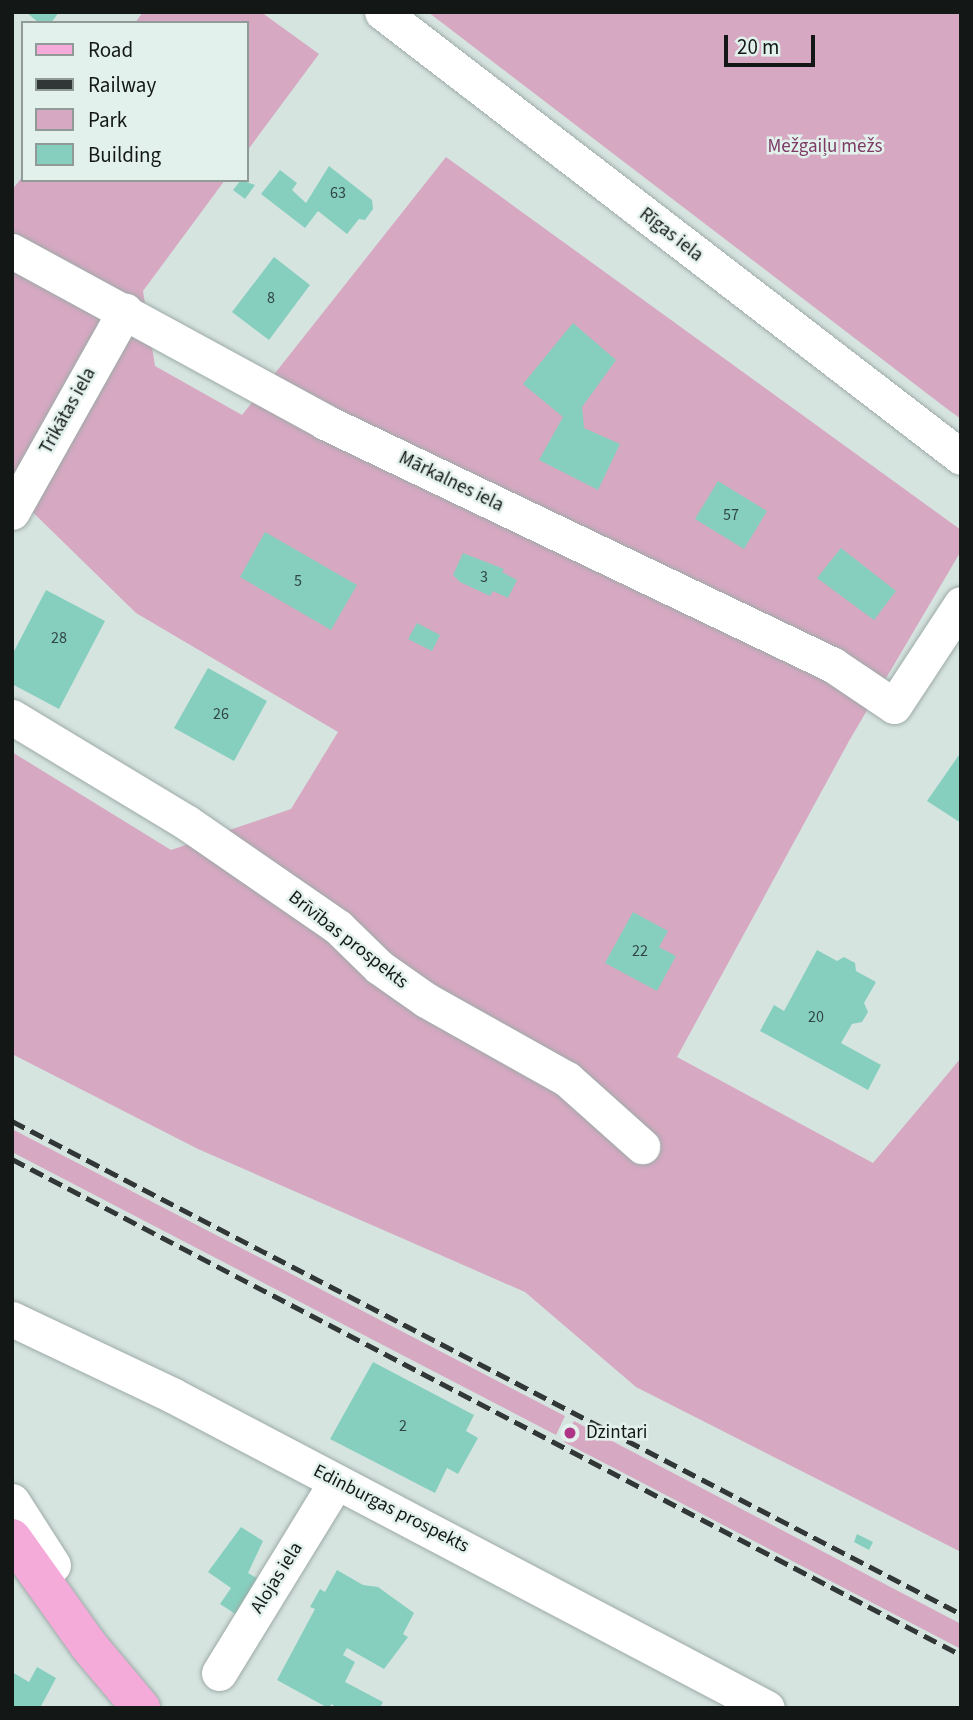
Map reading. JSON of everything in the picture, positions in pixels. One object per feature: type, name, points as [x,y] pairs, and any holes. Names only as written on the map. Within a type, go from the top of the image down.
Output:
[{"type":"main road","points":[[12,1538],[89,1646],[141,1708]]},
{"type":"street","name":"Rīgas iela","points":[[382,12],[961,457]]},
{"type":"street","name":"Mārkalnes iela","points":[[12,251],[125,310],[325,422],[833,664],[894,706],[961,604]]},
{"type":"street","name":"Trikātas iela","points":[[12,512],[125,310]]},
{"type":"street","name":"Brīvības prospekts","points":[[12,717],[186,822],[338,927],[379,967],[426,1000],[567,1079],[642,1146]]},
{"type":"street","name":"Edinburgas prospekts","points":[[12,1319],[172,1395],[767,1708]]},
{"type":"street","name":"Alojas iela","points":[[219,1673],[336,1482]]},
{"type":"street","points":[[12,1501],[53,1564]]},
{"type":"green space","points":[[143,12],[261,12],[319,54],[248,150],[248,21],[136,21]]},
{"type":"green space","name":"Mežgaiļu mežs","points":[[428,12],[961,12],[961,419],[946,408]]},
{"type":"green space","points":[[446,157],[961,530],[961,551],[849,741],[677,1057],[873,1163],[961,1058],[961,1552],[636,1387],[525,1292],[198,1149],[12,1054],[12,752],[171,850],[291,809],[338,732],[136,613],[12,492],[12,190],[21,179],[21,182],[224,182],[143,291],[155,366],[242,415]]},
{"type":"green space","points":[[12,1129],[565,1416],[556,1435],[12,1152]]},
{"type":"green space","points":[[574,1421],[961,1624],[961,1649],[564,1442]]},
{"type":"building","points":[[26,12],[59,12],[52,21],[37,21]]},
{"type":"building","points":[[329,166],[372,200],[373,209],[365,220],[359,219],[347,234],[318,211],[305,228],[261,194],[280,170],[297,183],[292,190],[306,203]]},
{"type":"building","points":[[239,182],[255,185],[245,199],[233,190]]},
{"type":"building","points":[[274,257],[310,285],[269,340],[232,312]]},
{"type":"building","points":[[573,323],[616,360],[582,407],[584,428],[620,444],[598,490],[539,460],[563,417],[523,384]]},
{"type":"building","points":[[718,481],[767,511],[744,549],[695,519]]},
{"type":"building","points":[[265,532],[357,585],[331,630],[240,577]]},
{"type":"building","points":[[841,548],[896,591],[874,620],[817,578]]},
{"type":"building","points":[[463,553],[504,569],[502,572],[517,580],[508,598],[493,591],[490,596],[460,582],[453,575]]},
{"type":"building","points":[[46,590],[105,621],[59,709],[12,684],[12,655]]},
{"type":"building","points":[[417,623],[440,635],[432,651],[408,639]]},
{"type":"building","points":[[208,668],[267,701],[234,761],[174,728]]},
{"type":"building","points":[[961,752],[961,823],[927,801]]},
{"type":"building","points":[[633,912],[668,931],[659,947],[676,956],[657,991],[605,963]]},
{"type":"building","points":[[817,950],[837,961],[844,957],[855,963],[856,971],[876,982],[864,1003],[868,1012],[862,1022],[852,1024],[841,1043],[881,1065],[868,1090],[760,1031],[774,1005],[784,1011]]},
{"type":"building","points":[[373,1362],[474,1415],[466,1431],[478,1438],[458,1474],[447,1468],[435,1493],[330,1439]]},
{"type":"building","points":[[241,1527],[263,1541],[248,1573],[260,1580],[237,1615],[220,1604],[231,1588],[208,1572]]},
{"type":"building","points":[[857,1534],[873,1542],[869,1550],[854,1542]]},
{"type":"building","points":[[337,1570],[363,1585],[378,1587],[414,1613],[403,1634],[408,1637],[384,1669],[347,1648],[343,1655],[355,1662],[345,1682],[383,1702],[380,1708],[336,1708],[332,1704],[328,1708],[277,1680],[315,1609],[310,1607],[320,1589],[325,1592]]},
{"type":"building","points":[[37,1667],[56,1678],[40,1708],[12,1708],[12,1672],[29,1682]]},
{"type":"railway","points":[[12,1121],[961,1614]]},
{"type":"railway","points":[[12,1159],[961,1655]]},
{"type":"place","name":"Dzintari","points":[[570,1433]]}]
